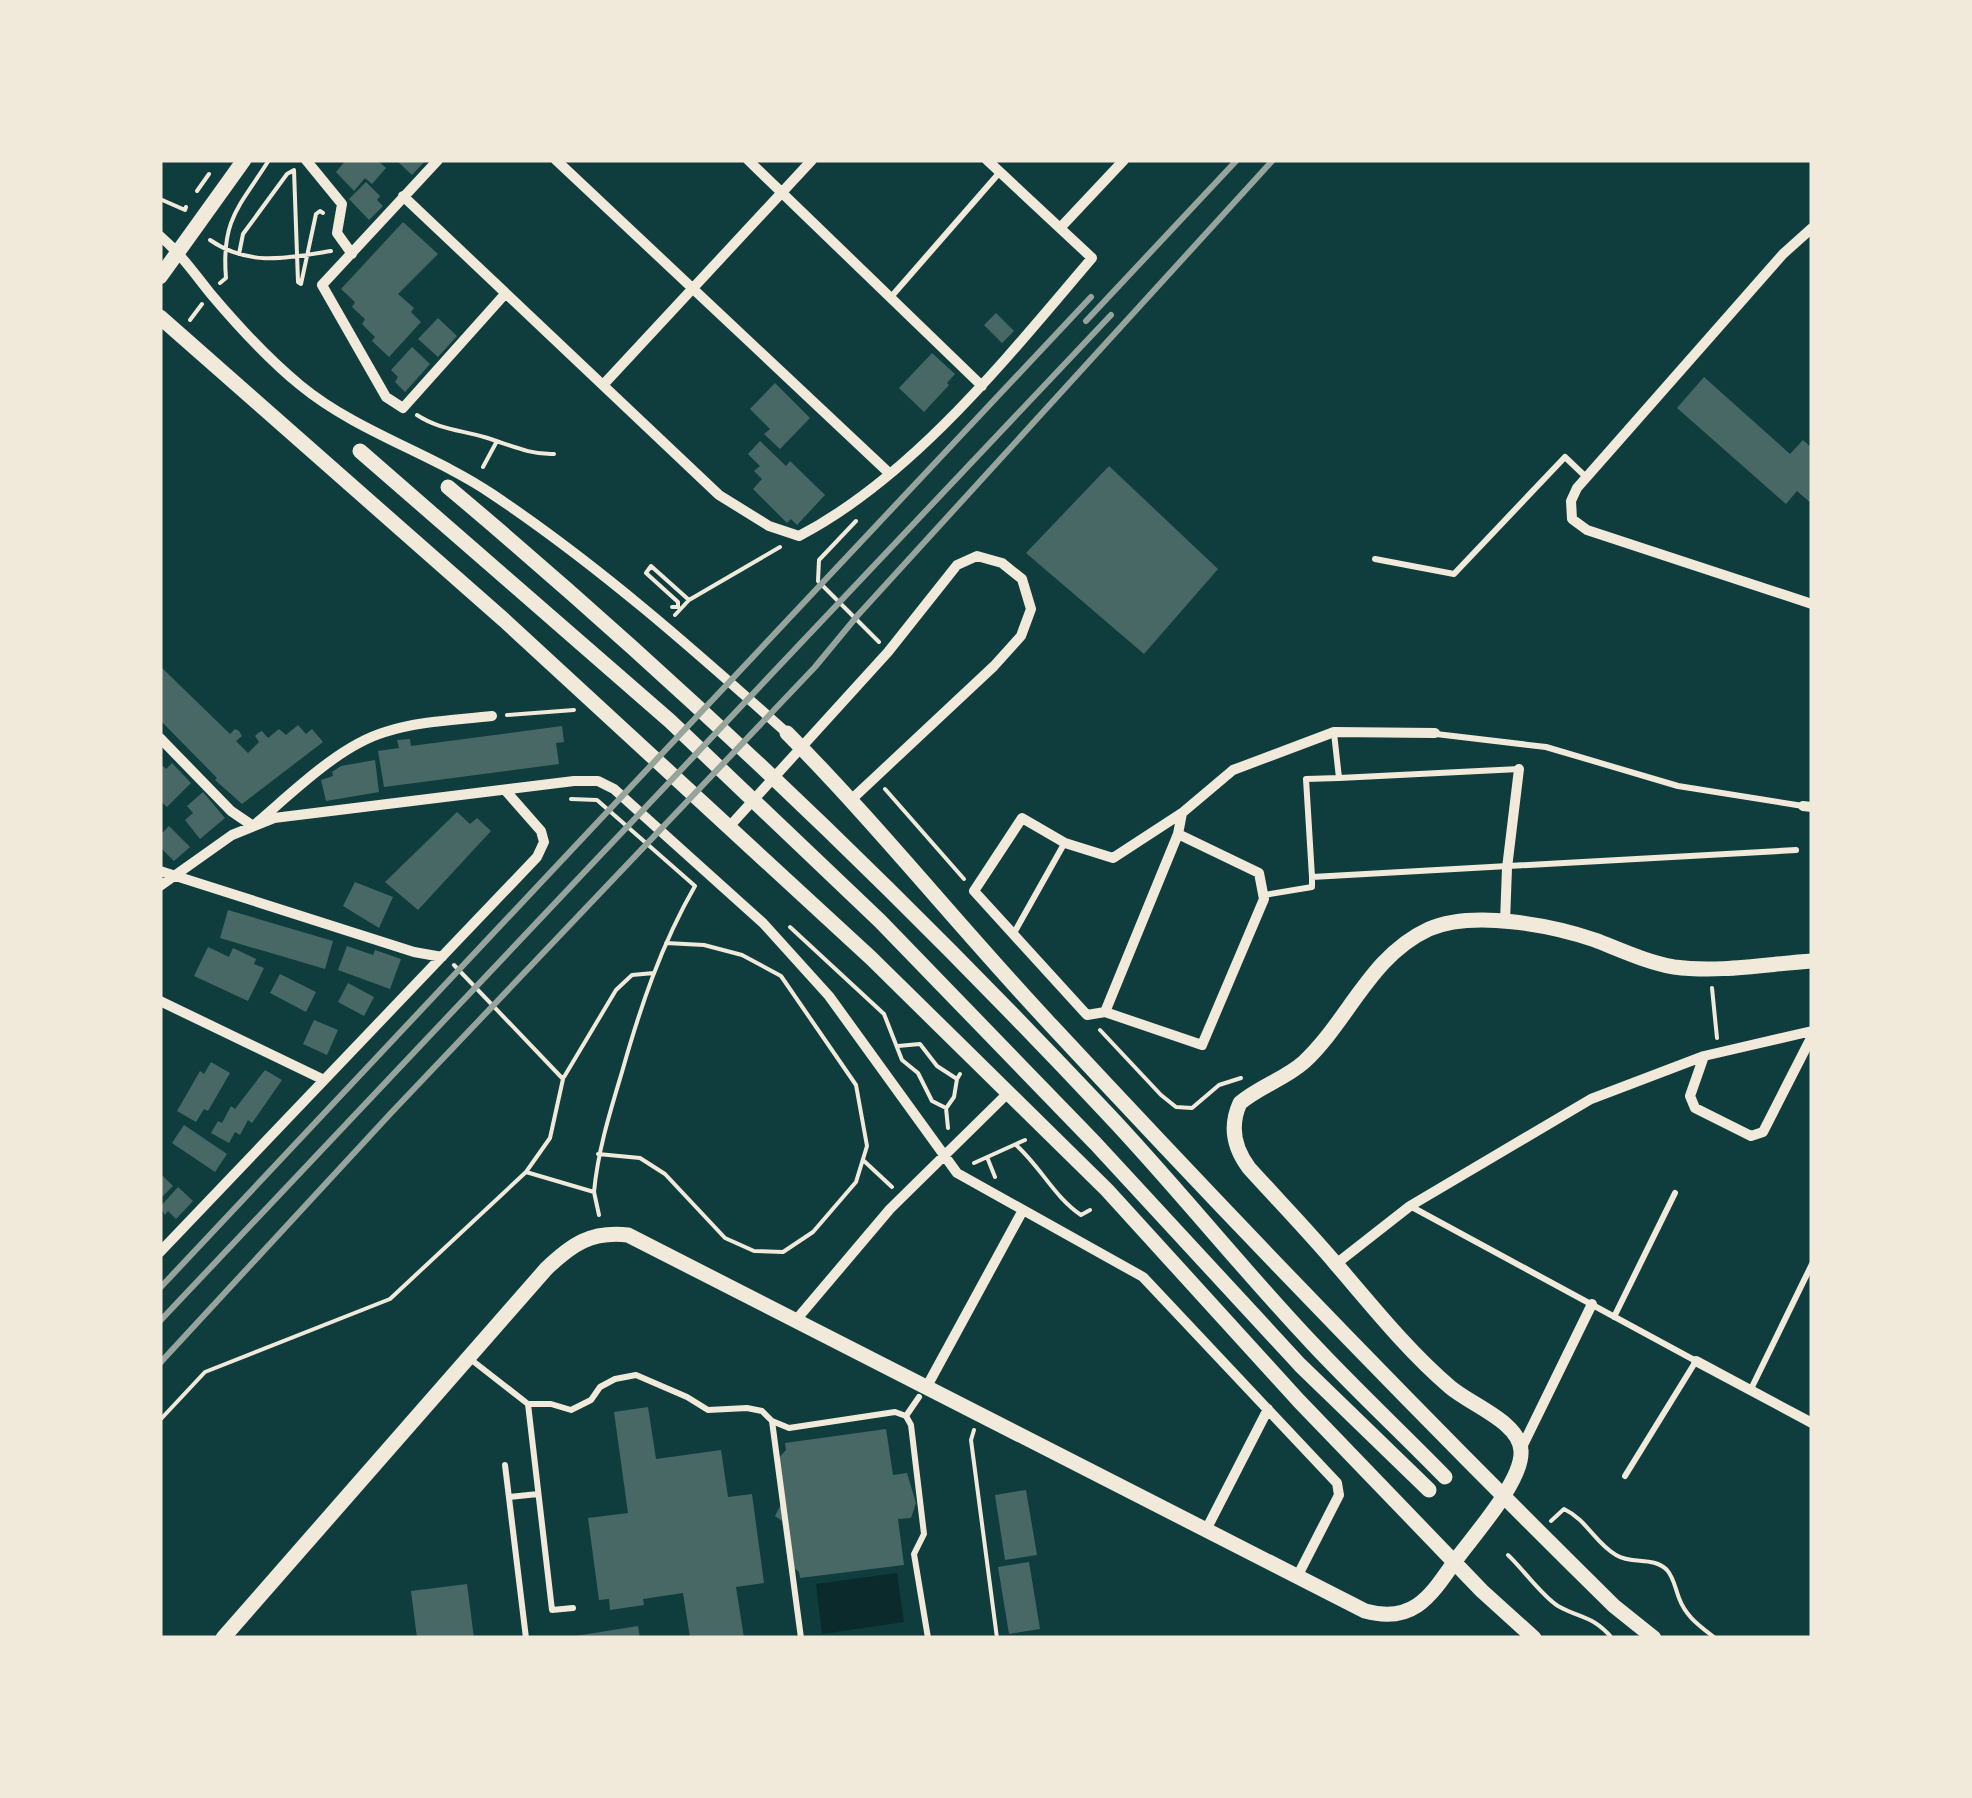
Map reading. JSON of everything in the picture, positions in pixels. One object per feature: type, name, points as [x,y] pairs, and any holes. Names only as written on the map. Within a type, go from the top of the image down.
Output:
[{"type":"street","points":[[160,276],[244,160]]},
{"type":"street","points":[[306,160],[342,204],[338,233],[352,254]]},
{"type":"street","points":[[438,160],[322,285],[386,397],[403,408],[505,294]]},
{"type":"street","points":[[556,160],[889,473]]},
{"type":"street","points":[[748,160],[982,386]]},
{"type":"street","points":[[603,385],[812,160]]},
{"type":"street","points":[[403,196],[718,495],[769,526],[798,536],[832,519],[889,473],[982,386],[1092,258],[988,160]]},
{"type":"street","points":[[1061,227],[1124,160]]},
{"type":"street","points":[[1812,228],[1784,254],[1587,477],[1571,501],[1572,519],[1586,530],[1812,604]]},
{"type":"street","points":[[160,236],[179,252],[247,333],[301,386],[360,424],[490,492],[596,569],[787,733],[852,798],[1060,1034],[1394,1389],[1614,1606],[1654,1638]]},
{"type":"street","points":[[160,317],[504,620],[871,958],[1107,1190],[1258,1357],[1454,1563],[1534,1638]]},
{"type":"street","points":[[360,451],[670,721],[880,921],[1095,1143],[1300,1365],[1428,1490]]},
{"type":"street","points":[[448,488],[642,656],[850,849],[1107,1113],[1312,1343],[1445,1477]]},
{"type":"street","points":[[728,828],[888,652],[957,564],[977,556],[1002,563],[1022,579],[1031,609],[1021,636],[852,798]]},
{"type":"street","points":[[252,826],[319,771],[380,733],[432,722],[492,716]]},
{"type":"street","points":[[1178,834],[1259,873],[1264,899],[1202,1045],[1105,1012],[1087,1016],[974,890],[1022,818],[1065,843],[1113,858],[1182,812],[1233,770],[1334,732],[1434,734]]},
{"type":"street","points":[[160,738],[252,826]]},
{"type":"street","points":[[1505,922],[1519,769]]},
{"type":"street","points":[[160,886],[212,847],[252,826],[293,814],[574,780],[598,781],[614,789],[763,922],[829,996],[957,1173],[1142,1277],[1337,1483],[1339,1495],[1297,1577]]},
{"type":"street","points":[[160,1252],[536,857],[544,842],[541,831],[505,790]]},
{"type":"street","points":[[1105,1012],[1178,834],[1182,812]]},
{"type":"street","points":[[160,871],[414,952],[442,957]]},
{"type":"street","points":[[223,1638],[564,1251],[584,1237],[606,1232],[628,1235],[796,1320],[922,1393],[1206,1530],[1365,1612],[1398,1616],[1410,1611],[1426,1598],[1502,1497],[1520,1464],[1518,1438],[1506,1423],[1468,1403],[1425,1366],[1236,1151],[1234,1130],[1240,1103],[1305,1061],[1394,952],[1430,929],[1460,921],[1546,927],[1591,939],[1648,962],[1710,968],[1812,961]]},
{"type":"street","points":[[160,1002],[322,1079]]},
{"type":"street","points":[[1336,1264],[1410,1206],[1591,1099],[1704,1056],[1812,1034]]},
{"type":"street","points":[[1704,1056],[1690,1096],[1694,1108],[1757,1136],[1763,1132],[1812,1034]]},
{"type":"street","points":[[796,1320],[890,1209],[1009,1092]]},
{"type":"street","points":[[922,1393],[1022,1210]]},
{"type":"street","points":[[1521,1449],[1592,1304]]},
{"type":"street","points":[[1696,1360],[1812,1423]]},
{"type":"street","points":[[1206,1530],[1268,1410]]},
{"type":"lane","points":[[891,298],[1000,172]]},
{"type":"lane","points":[[1375,559],[1454,574],[1565,458],[1587,477]]},
{"type":"lane","points":[[1334,732],[1339,778]]},
{"type":"lane","points":[[1434,734],[1546,748],[1678,786],[1808,806]]},
{"type":"lane","points":[[1263,895],[1312,887],[1306,778],[1519,769]]},
{"type":"lane","points":[[1014,934],[1065,843]]},
{"type":"lane","points":[[1312,877],[1796,850]]},
{"type":"lane","points":[[1614,1317],[1675,1192]]},
{"type":"lane","points":[[1410,1206],[1696,1360],[1625,1476]]},
{"type":"lane","points":[[1750,1390],[1812,1264]]},
{"type":"lane","points":[[468,1358],[528,1404],[551,1404],[571,1410],[591,1400],[600,1387],[614,1379],[636,1375],[708,1410],[762,1410],[772,1421],[789,1428],[895,1412],[906,1416],[911,1425],[924,1534],[914,1554],[928,1638]]},
{"type":"lane","points":[[906,1416],[922,1393]]},
{"type":"lane","points":[[528,1404],[552,1610],[573,1608]]},
{"type":"lane","points":[[772,1421],[801,1638]]},
{"type":"lane","points":[[504,1464],[526,1638]]},
{"type":"lane","points":[[509,1497],[538,1494]]},
{"type":"path","points":[[220,283],[226,278],[224,249],[233,212],[269,160]]},
{"type":"path","points":[[238,254],[243,234],[294,170],[298,282],[302,284],[316,214],[322,212]]},
{"type":"path","points":[[160,199],[184,210]]},
{"type":"path","points":[[210,240],[261,261],[331,251],[336,271]]},
{"type":"path","points":[[190,320],[203,303]]},
{"type":"path","points":[[406,404],[445,430],[538,455],[554,454]]},
{"type":"path","points":[[483,467],[497,441]]},
{"type":"path","points":[[866,510],[819,560],[818,581],[888,652]]},
{"type":"path","points":[[672,607],[678,607],[678,602],[646,573],[651,566],[688,600],[798,536]]},
{"type":"path","points":[[492,716],[574,710]]},
{"type":"path","points":[[874,777],[974,890]]},
{"type":"path","points":[[561,798],[598,800],[695,886],[654,973],[598,1154],[594,1192],[599,1214]]},
{"type":"path","points":[[786,923],[884,1014],[902,1060],[918,1072],[932,1100],[946,1108]]},
{"type":"path","points":[[598,1154],[640,1158],[665,1174],[726,1238],[754,1251],[783,1252],[814,1232],[856,1182],[867,1146],[856,1085],[781,976],[742,954],[704,944],[666,943]]},
{"type":"path","points":[[823,958],[833,949]]},
{"type":"path","points":[[442,957],[452,962],[563,1079]]},
{"type":"path","points":[[1710,968],[1719,1053]]},
{"type":"path","points":[[160,1420],[206,1372],[390,1299],[526,1172],[550,1138],[563,1079],[616,990],[632,975],[654,973]]},
{"type":"path","points":[[884,1014],[898,1008]]},
{"type":"path","points":[[1087,1016],[1160,1096],[1176,1107],[1192,1108],[1219,1085],[1241,1078]]},
{"type":"path","points":[[898,1046],[920,1044],[937,1066],[957,1079]]},
{"type":"path","points":[[948,1130],[946,1108],[962,1070]]},
{"type":"path","points":[[965,1167],[1025,1140]]},
{"type":"path","points":[[1016,1145],[1034,1160],[1068,1207],[1080,1216],[1090,1210]]},
{"type":"path","points":[[863,1160],[892,1187]]},
{"type":"path","points":[[526,1172],[594,1192]]},
{"type":"path","points":[[975,1426],[971,1440],[997,1638]]},
{"type":"path","points":[[1551,1521],[1564,1510],[1585,1522],[1619,1558],[1658,1562],[1671,1574],[1690,1618],[1715,1638]]},
{"type":"path","points":[[1508,1555],[1560,1607],[1590,1617],[1612,1638]]},
{"type":"water","points":[[897,1573],[904,1622],[822,1634],[816,1584]]},
{"type":"building","points":[[346,160],[377,160],[386,168],[372,184],[365,178],[354,191],[336,172]]},
{"type":"building","points":[[396,160],[426,160],[412,175]]},
{"type":"building","points":[[366,182],[380,196],[377,200],[383,206],[369,220],[349,199]]},
{"type":"building","points":[[403,222],[438,254],[398,294],[414,308],[411,312],[421,322],[389,357],[372,341],[375,337],[362,324],[365,319],[352,307],[355,302],[341,289]]},
{"type":"building","points":[[996,313],[1014,331],[1002,343],[984,325]]},
{"type":"building","points":[[438,318],[457,336],[438,357],[418,339]]},
{"type":"building","points":[[412,347],[430,364],[405,392],[395,382],[398,377],[391,370]]},
{"type":"building","points":[[932,353],[955,374],[924,412],[899,388]]},
{"type":"building","points":[[1704,377],[1790,454],[1803,440],[1812,448],[1812,504],[1797,491],[1786,504],[1677,408]]},
{"type":"building","points":[[775,383],[810,418],[780,449],[764,434],[770,429],[750,409]]},
{"type":"building","points":[[760,441],[786,466],[790,461],[825,495],[797,525],[791,519],[787,523],[753,489],[762,479],[754,471],[760,466],[748,454]]},
{"type":"building","points":[[1109,466],[1218,569],[1144,654],[1026,553]]},
{"type":"building","points":[[160,666],[230,734],[235,729],[239,731],[242,736],[236,741],[248,753],[259,742],[255,736],[258,733],[262,731],[268,738],[279,729],[286,735],[298,725],[306,734],[312,729],[323,742],[242,804],[160,720]]},
{"type":"building","points":[[562,726],[564,742],[556,743],[559,764],[384,787],[378,751],[399,748],[397,740],[410,739],[411,746]]},
{"type":"building","points":[[375,760],[379,792],[326,801],[321,780],[333,776],[332,772],[341,766]]},
{"type":"building","points":[[160,763],[166,769],[172,763],[191,783],[167,807],[160,801]]},
{"type":"building","points":[[203,792],[225,818],[200,839],[185,820],[193,813],[187,806]]},
{"type":"building","points":[[457,812],[470,824],[477,818],[491,831],[418,910],[385,882]]},
{"type":"building","points":[[169,826],[190,847],[174,861],[160,847],[160,835]]},
{"type":"building","points":[[355,882],[393,897],[379,928],[343,906]]},
{"type":"building","points":[[228,910],[333,941],[325,969],[220,938]]},
{"type":"building","points":[[347,946],[401,959],[390,989],[338,970]]},
{"type":"building","points":[[208,947],[229,957],[233,948],[256,959],[254,964],[264,968],[248,1001],[194,976]]},
{"type":"building","points":[[280,974],[316,992],[306,1012],[270,993]]},
{"type":"building","points":[[348,983],[374,997],[364,1016],[338,1002]]},
{"type":"building","points":[[314,1020],[338,1030],[327,1055],[303,1044]]},
{"type":"building","points":[[211,1062],[230,1073],[208,1111],[204,1109],[196,1122],[177,1111],[200,1071],[204,1074]]},
{"type":"building","points":[[265,1070],[282,1080],[252,1123],[248,1120],[240,1135],[235,1132],[229,1143],[211,1133],[231,1106],[235,1109]]},
{"type":"building","points":[[184,1125],[227,1154],[215,1172],[172,1143]]},
{"type":"building","points":[[160,1173],[173,1186],[160,1199]]},
{"type":"building","points":[[178,1187],[193,1201],[176,1219],[168,1211],[165,1215],[160,1207]]},
{"type":"building","points":[[648,1407],[656,1459],[721,1450],[728,1497],[752,1494],[764,1583],[736,1587],[744,1638],[690,1638],[683,1593],[643,1599],[644,1605],[610,1610],[609,1599],[599,1600],[588,1518],[628,1513],[614,1412]]},
{"type":"building","points":[[886,1429],[893,1475],[907,1473],[916,1503],[911,1518],[898,1519],[904,1565],[800,1578],[788,1563],[782,1521],[775,1516],[781,1504],[776,1461],[786,1450],[785,1443]]},
{"type":"building","points":[[1026,1490],[1037,1555],[1005,1560],[995,1495]]},
{"type":"building","points":[[1029,1562],[1040,1629],[1009,1634],[998,1567]]},
{"type":"building","points":[[467,1584],[474,1638],[417,1638],[411,1591]]},
{"type":"building","points":[[638,1626],[640,1638],[575,1638],[575,1636]]},
{"type":"railway","points":[[1086,321],[1237,160]]},
{"type":"railway","points":[[160,1363],[391,1113],[815,667],[1273,160]]},
{"type":"railway","points":[[160,1288],[1091,297]]},
{"type":"railway","points":[[160,1321],[1111,315]]}]
